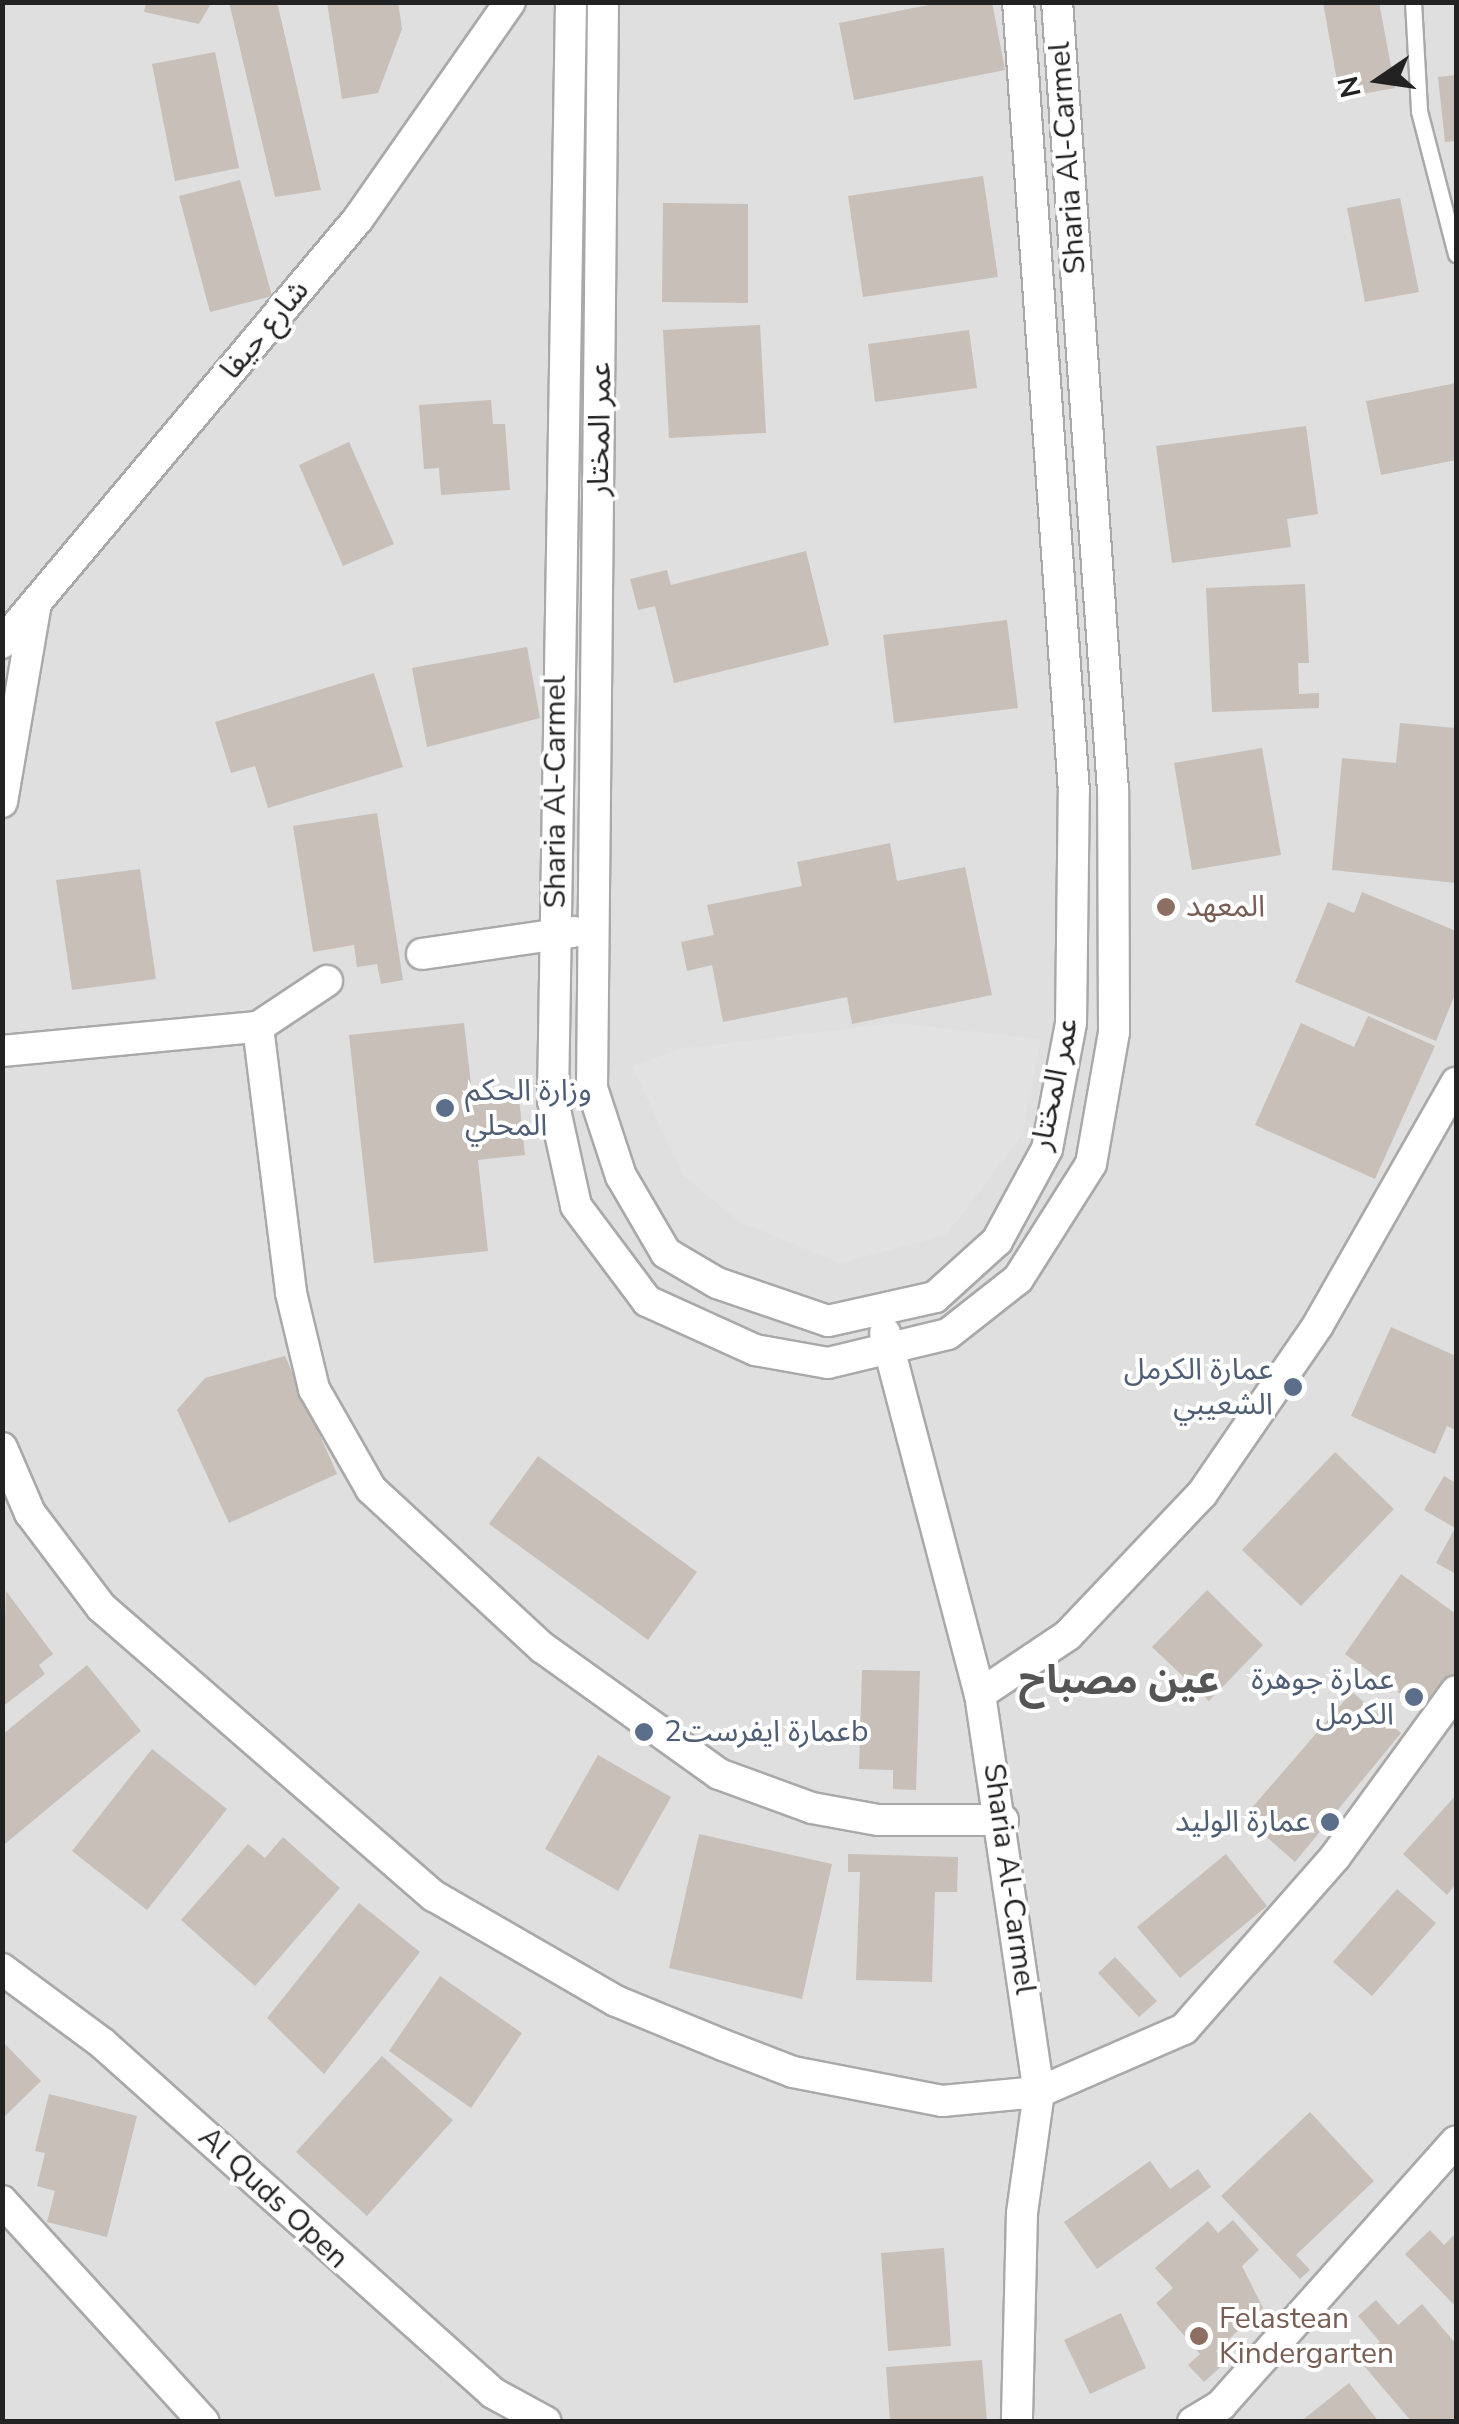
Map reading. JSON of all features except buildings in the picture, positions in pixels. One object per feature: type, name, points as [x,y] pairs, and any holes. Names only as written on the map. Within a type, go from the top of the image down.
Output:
[{"type":"street","name":"عمر المختار","points":[[603,2],[592,1088],[621,1176],[666,1252],[717,1283],[828,1322],[935,1297],[997,1241],[1046,1149],[1071,1023],[1074,792],[1018,2]]},
{"type":"street","name":"Sharia Al-Carmel","points":[[564,7],[553,1101],[576,1206],[647,1302],[754,1350],[828,1363],[948,1334],[1018,1279],[1091,1164],[1114,1032],[1113,790],[1057,2]]},
{"type":"street","name":"شارع حيفا","points":[[2,643],[358,219],[513,5]]},
{"type":"street","points":[[2,802],[36,604]]},
{"type":"street","points":[[422,954],[555,939],[594,924]]},
{"type":"street","points":[[2,1051],[258,1027],[327,981]]},
{"type":"street","points":[[258,1027],[291,1293],[314,1388],[371,1489],[542,1648],[719,1774],[812,1808],[878,1820],[1004,1820]]},
{"type":"street","points":[[980,1694],[1068,1635],[1202,1494],[1318,1325],[1456,1083]]},
{"type":"street","name":"Sharia Al-Carmel","points":[[878,1310],[980,1694],[1004,1820],[1038,2092],[1022,2213],[1017,2422]]},
{"type":"street","points":[[2,1448],[30,1513],[101,1607],[221,1720],[434,1896],[616,2002],[793,2072],[942,2101],[1038,2092],[1184,2028],[1335,1857],[1456,1692]]},
{"type":"street","name":"Al Quds Open","points":[[2,1969],[102,2043],[494,2393],[546,2422]]},
{"type":"street","points":[[1193,2422],[1221,2404],[1456,2141]]},
{"type":"street","points":[[2,2200],[204,2422]]},
{"type":"lane","points":[[1413,2],[1420,111],[1456,254]]},
{"type":"shaded area","points":[[3,3],[1456,3],[1456,2421],[3,2421]]},
{"type":"shaded area","points":[[895,1023],[1041,1039],[1022,1136],[946,1235],[840,1263],[740,1222],[683,1175],[632,1066],[680,1049]]},
{"type":"place","name":"المعهد","points":[[1166,907]]},
{"type":"place","name":"وزارة الحكم المحلي","points":[[445,1108]]},
{"type":"place","name":"عمارة الكرمل الشعيبي","points":[[1293,1387]]},
{"type":"place","name":"عمارة جوهرة الكرمل","points":[[1414,1697]]},
{"type":"place","name":"عمارة ايفرست2b","points":[[644,1732]]},
{"type":"place","name":"عمارة الوليد","points":[[1330,1822]]},
{"type":"place","name":"Felastean Kindergarten","points":[[1199,2336]]},
{"type":"district","name":"عين مصباح","points":[[1119,1680]]}]
